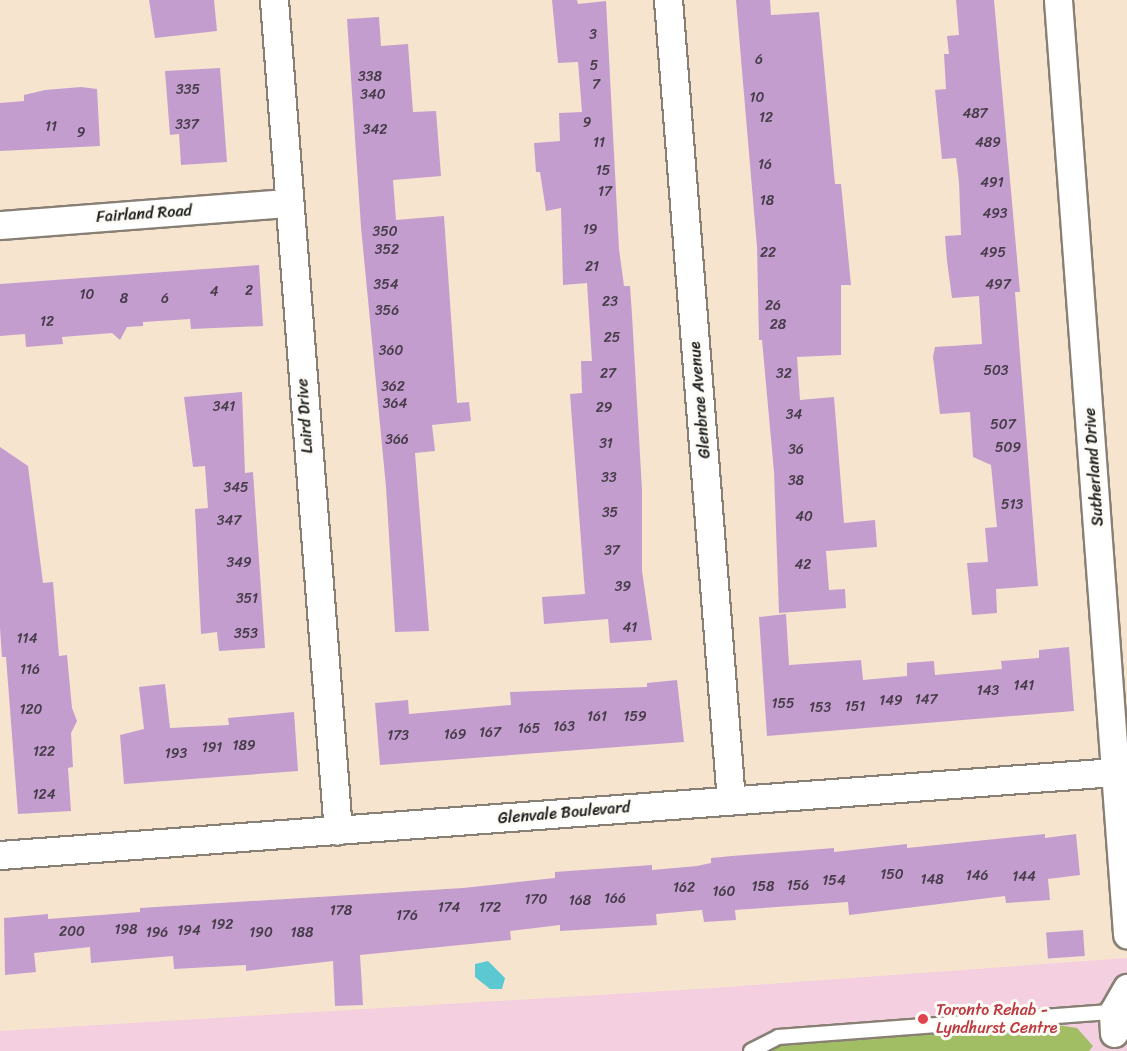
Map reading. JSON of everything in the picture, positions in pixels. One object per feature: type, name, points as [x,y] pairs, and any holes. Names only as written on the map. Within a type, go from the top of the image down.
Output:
[{"type":"street","name":"Laird Drive","points":[[273,0],[338,831]]},
{"type":"street","name":"Glenbrae Avenue","points":[[668,0],[731,800]]},
{"type":"street","name":"Sutherland Drive","points":[[1058,0],[1122,771],[1127,934]]},
{"type":"street","name":"Fairland Road","points":[[0,225],[289,203]]},
{"type":"street","name":"Glenvale Boulevard","points":[[0,855],[1122,771]]},
{"type":"street","points":[[1114,1032],[1127,988]]},
{"type":"lane","points":[[751,1051],[778,1037],[1114,1032]]},
{"type":"shaded area","points":[[1127,958],[1127,1051],[0,1051],[0,1031],[714,988]]},
{"type":"green space","points":[[1051,1024],[1077,1028],[1093,1046],[1089,1051],[762,1051],[780,1044],[822,1038]]},
{"type":"water","points":[[488,961],[505,978],[502,989],[490,989],[475,977],[475,964]]},
{"type":"building","points":[[149,0],[214,0],[217,31],[155,38]]},
{"type":"building","points":[[552,0],[577,0],[578,4],[606,1],[619,249],[624,286],[630,286],[632,315],[642,490],[642,571],[652,640],[610,643],[608,619],[544,624],[542,597],[585,594],[570,394],[582,393],[581,361],[592,361],[587,283],[563,285],[561,208],[546,211],[540,172],[536,172],[534,143],[560,141],[559,113],[582,112],[578,62],[558,63]]},
{"type":"building","points":[[736,0],[770,0],[771,15],[819,12],[835,184],[841,184],[851,285],[841,285],[841,355],[797,357],[800,400],[834,397],[844,523],[875,520],[877,547],[826,551],[829,590],[845,589],[846,608],[779,613],[774,472],[762,340],[759,340],[757,247]]},
{"type":"building","points":[[956,0],[994,0],[1020,292],[1015,292],[1038,586],[996,589],[997,613],[972,615],[967,563],[988,562],[985,528],[997,527],[991,465],[973,457],[970,412],[940,414],[933,357],[935,347],[982,344],[979,296],[952,298],[945,236],[961,235],[959,182],[956,158],[942,159],[935,90],[946,89],[944,54],[949,54],[947,36],[959,35]]},
{"type":"building","points":[[379,17],[381,46],[408,44],[413,112],[436,111],[441,176],[393,180],[396,220],[444,216],[457,403],[469,402],[471,421],[432,425],[435,451],[415,453],[429,631],[395,632],[386,487],[361,227],[347,19]]},
{"type":"building","points":[[220,68],[227,162],[181,165],[179,134],[170,135],[165,71]]},
{"type":"building","points":[[81,87],[97,89],[100,146],[0,151],[0,103],[24,101],[24,95],[45,90]]},
{"type":"building","points":[[259,265],[263,326],[191,329],[190,319],[143,322],[143,326],[127,327],[120,340],[112,333],[62,337],[63,344],[26,347],[25,334],[0,336],[0,284]]},
{"type":"building","points":[[242,392],[245,473],[253,472],[265,648],[219,651],[217,632],[201,634],[195,509],[208,508],[205,466],[193,467],[184,397]]},
{"type":"building","points":[[0,447],[28,466],[43,583],[53,582],[59,656],[67,655],[72,708],[77,721],[71,733],[73,767],[68,768],[71,811],[18,814],[6,657],[2,657],[0,628]]},
{"type":"building","points":[[786,614],[789,665],[861,660],[863,680],[907,676],[907,663],[934,661],[935,675],[1002,669],[1001,661],[1039,658],[1039,650],[1069,647],[1074,711],[767,736],[759,617]]},
{"type":"building","points":[[677,680],[684,742],[380,765],[375,703],[408,700],[409,714],[511,705],[510,692],[647,687],[647,683]]},
{"type":"building","points":[[165,684],[170,728],[229,725],[228,718],[294,712],[298,771],[124,784],[120,735],[144,729],[139,687]]},
{"type":"building","points":[[1045,834],[1045,838],[1076,834],[1080,875],[1048,879],[1050,900],[1006,903],[1005,896],[849,915],[848,902],[735,910],[736,920],[704,922],[702,910],[656,914],[657,925],[560,931],[560,925],[510,931],[511,940],[360,955],[363,1005],[335,1006],[333,961],[246,971],[246,965],[174,969],[173,956],[91,963],[90,947],[34,953],[36,972],[5,975],[4,918],[48,914],[48,919],[140,912],[140,908],[463,888],[555,878],[555,872],[652,865],[652,870],[697,866],[711,863],[711,858],[732,856],[834,848],[834,852],[907,844],[907,848]]},
{"type":"building","points":[[1083,930],[1085,956],[1048,959],[1046,933]]},
{"type":"place","name":"Toronto Rehab - Lyndhurst Centre","points":[[923,1019]]}]
